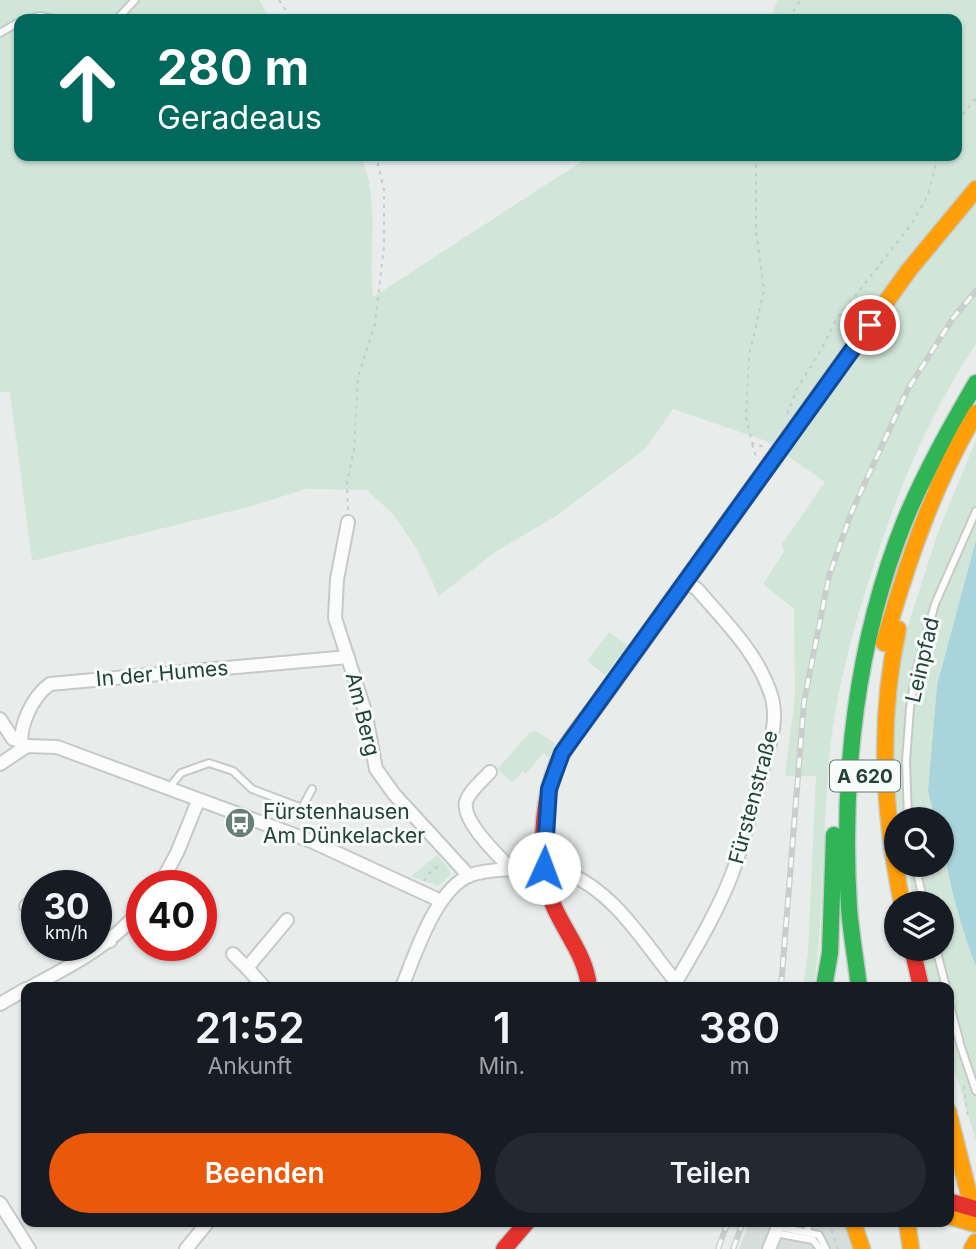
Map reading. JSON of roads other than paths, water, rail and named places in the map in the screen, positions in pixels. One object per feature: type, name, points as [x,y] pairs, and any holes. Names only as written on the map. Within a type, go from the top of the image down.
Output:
[{"type":"main road","points":[[589,982],[587,966],[547,890],[544,868],[549,789],[562,753],[686,582],[768,454],[909,270],[976,189]]},
{"type":"main road","name":"A 620","points":[[858,982],[848,892],[846,846],[854,722],[867,649],[881,594],[902,531],[950,426],[976,383]]},
{"type":"main road","name":"A 620","points":[[874,982],[862,849],[866,762],[883,648],[906,570],[940,482],[976,413]]},
{"type":"main road","points":[[899,891],[894,868],[884,761],[892,651],[905,605],[906,570]]},
{"type":"main road","points":[[825,982],[830,953],[831,867],[837,800],[854,722]]},
{"type":"main road","points":[[915,961],[920,982]]},
{"type":"main road","points":[[954,1137],[967,1194],[975,1213]]},
{"type":"main road","points":[[954,1203],[975,1213]]},
{"type":"main road","points":[[954,1215],[975,1213]]},
{"type":"main road","points":[[504,1249],[520,1227]]},
{"type":"main road","points":[[855,1227],[862,1249]]},
{"type":"main road","points":[[908,1227],[911,1249]]},
{"type":"main road","points":[[923,1227],[926,1249]]},
{"type":"main road","points":[[972,1249],[976,1242]]},
{"type":"street","name":"Am Berg","points":[[348,522],[334,602],[335,618],[365,711],[376,769],[382,780],[468,876]]},
{"type":"street","name":"Fürstenstraße","points":[[675,982],[732,875],[745,838],[769,748],[774,718],[772,699],[753,654],[697,589],[686,582]]},
{"type":"street","name":"In der Humes","points":[[22,745],[25,719],[40,691],[50,684],[348,657]]},
{"type":"street","points":[[0,719],[13,739],[22,745],[57,747],[169,788],[311,841],[441,901]]},
{"type":"street","points":[[0,764],[22,745]]},
{"type":"street","points":[[490,772],[466,801],[466,812],[472,825],[510,870]]},
{"type":"street","points":[[168,870],[198,801]]},
{"type":"street","points":[[404,982],[441,901],[468,876],[544,868],[565,872],[586,883],[617,909],[672,982]]},
{"type":"street","points":[[247,968],[287,920]]},
{"type":"street","points":[[112,940],[126,925]]},
{"type":"street","points":[[233,954],[260,982]]},
{"type":"street","points":[[40,982],[77,961]]},
{"type":"street","points":[[0,1004],[21,992]]},
{"type":"street","points":[[0,1203],[29,1249]]},
{"type":"street","points":[[186,1249],[204,1227]]},
{"type":"street","points":[[769,1249],[778,1227]]},
{"type":"lane","points":[[122,14],[135,0]]},
{"type":"lane","name":"Leinpfad","points":[[908,807],[906,761],[916,671],[935,604],[976,510]]},
{"type":"lane","points":[[169,788],[181,773],[209,763],[233,771],[252,789],[302,808],[312,789]]},
{"type":"lane","points":[[939,961],[945,982]]},
{"type":"lane","points":[[954,1021],[976,1091]]},
{"type":"lane","points":[[778,1227],[816,1241],[820,1249]]},
{"type":"lane","points":[[807,1232],[808,1227]]},
{"type":"lane","points":[[796,1233],[807,1232],[822,1237],[826,1249]]},
{"type":"water","points":[[976,540],[976,966],[950,877],[954,877],[954,807],[932,807],[928,791],[937,685]]},
{"type":"railway","points":[[781,982],[804,702],[829,576],[852,511],[908,389],[953,318],[976,291]]},
{"type":"railway","points":[[718,1249],[726,1227]]},
{"type":"railway","points":[[733,1249],[741,1227]]},
{"type":"place","name":"Fürstenhausen Am Dünkelacker","points":[[240,823]]}]
